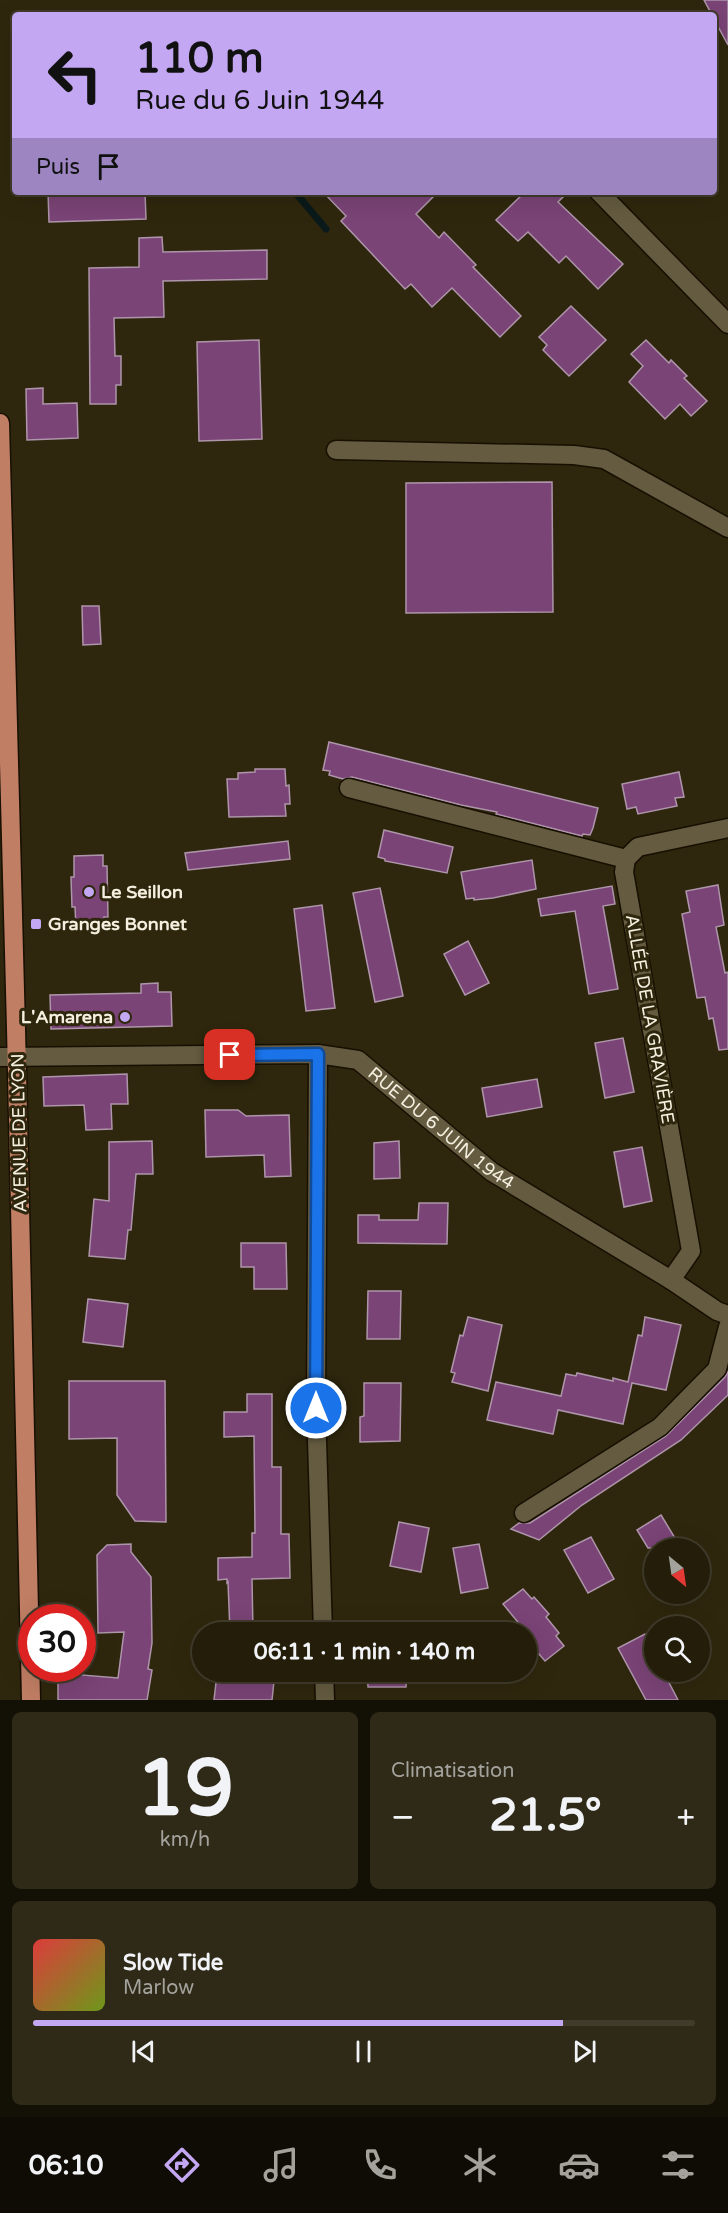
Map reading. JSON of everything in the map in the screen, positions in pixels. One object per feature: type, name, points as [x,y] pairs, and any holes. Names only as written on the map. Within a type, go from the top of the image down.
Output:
[{"type":"main road","name":"AVENUE DE LYON","points":[[0,423],[9,1057],[32,1700]]},
{"type":"street","points":[[602,195],[728,324]]},
{"type":"street","points":[[336,450],[574,455],[604,459],[728,528]]},
{"type":"street","points":[[349,788],[626,859],[638,847],[728,828]]},
{"type":"street","name":"ALLÉE DE LA GRAVIÈRE","points":[[626,859],[624,872],[691,1251],[671,1281]]},
{"type":"street","points":[[318,1054],[316,1408],[323,1622]]},
{"type":"street","name":"RUE DU 6 JUIN 1944","points":[[9,1057],[318,1054],[358,1060],[492,1172],[717,1311],[728,1315]]},
{"type":"street","points":[[524,1514],[660,1427],[717,1369],[728,1327]]},
{"type":"street","points":[[324,1682],[325,1700]]},
{"type":"building","points":[[704,0],[728,0],[728,45],[717,25],[717,12],[710,12]]},
{"type":"building","points":[[48,195],[145,195],[146,219],[49,222]]},
{"type":"building","points":[[326,195],[435,195],[416,214],[439,238],[444,232],[476,265],[473,267],[521,316],[500,337],[452,288],[432,307],[411,284],[405,289],[341,221],[346,216]]},
{"type":"building","points":[[522,195],[565,195],[558,202],[623,264],[598,289],[566,256],[559,263],[528,232],[518,241],[496,220]]},
{"type":"building","points":[[162,237],[163,252],[267,250],[267,279],[163,281],[164,317],[114,318],[115,356],[121,356],[121,385],[116,385],[116,404],[90,404],[89,268],[139,267],[139,238]]},
{"type":"building","points":[[571,306],[606,340],[569,376],[543,350],[547,345],[539,337]]},
{"type":"building","points":[[259,340],[262,439],[199,441],[197,342]]},
{"type":"building","points":[[646,340],[669,363],[671,360],[687,376],[684,378],[707,401],[691,416],[680,404],[665,419],[629,382],[643,366],[631,354]]},
{"type":"building","points":[[43,388],[43,404],[77,403],[78,438],[27,440],[26,389]]},
{"type":"building","points":[[552,482],[553,612],[406,613],[406,483]]},
{"type":"building","points":[[82,606],[99,606],[101,644],[83,645]]},
{"type":"building","points":[[329,742],[598,808],[593,828],[590,835],[583,834],[582,836],[496,814],[497,812],[352,777],[343,779],[329,775],[330,771],[323,770]]},
{"type":"building","points":[[255,769],[285,769],[290,804],[285,804],[286,816],[229,817],[227,779],[238,779],[238,773],[255,772]]},
{"type":"building","points":[[679,772],[684,797],[675,798],[677,806],[638,814],[636,807],[627,809],[622,784]]},
{"type":"building","points":[[384,830],[453,847],[447,873],[385,861],[378,857]]},
{"type":"building","points":[[288,841],[290,859],[188,870],[185,853]]},
{"type":"building","name":"Le Seillon","points":[[103,855],[103,866],[107,866],[108,917],[104,917],[105,927],[76,928],[75,907],[72,907],[71,877],[74,877],[74,856]]},
{"type":"building","points":[[532,860],[536,889],[493,898],[466,899],[461,872]]},
{"type":"building","points":[[718,885],[724,925],[716,927],[725,973],[728,972],[728,1049],[719,1050],[713,1018],[709,1019],[705,997],[697,998],[682,914],[690,912],[686,891]]},
{"type":"building","points":[[612,886],[615,904],[603,906],[618,989],[589,994],[575,911],[541,916],[538,899]]},
{"type":"building","points":[[380,888],[403,996],[375,1002],[353,893]]},
{"type":"building","points":[[322,905],[335,1008],[306,1011],[294,909]]},
{"type":"building","points":[[468,941],[489,983],[465,995],[444,954]]},
{"type":"building","points":[[158,983],[158,992],[171,992],[172,1026],[51,1029],[50,995],[141,993],[141,984]]},
{"type":"building","points":[[623,1038],[634,1092],[605,1098],[595,1043]]},
{"type":"building","points":[[127,1074],[128,1104],[111,1104],[112,1129],[86,1130],[84,1105],[44,1106],[43,1077]]},
{"type":"building","points":[[537,1079],[542,1107],[487,1117],[482,1088]]},
{"type":"building","points":[[205,1110],[238,1110],[246,1116],[289,1115],[291,1176],[265,1177],[264,1155],[206,1157]]},
{"type":"building","points":[[152,1141],[153,1174],[136,1174],[131,1230],[128,1230],[125,1259],[89,1256],[94,1199],[109,1201],[109,1142]]},
{"type":"building","points":[[399,1141],[400,1178],[374,1179],[374,1143]]},
{"type":"building","points":[[642,1147],[652,1201],[624,1207],[614,1152]]},
{"type":"building","points":[[419,1203],[448,1203],[447,1244],[358,1243],[358,1215],[379,1215],[379,1220],[418,1220]]},
{"type":"building","points":[[241,1243],[286,1243],[287,1289],[254,1289],[254,1267],[241,1267]]},
{"type":"building","points":[[368,1291],[401,1291],[400,1339],[367,1339]]},
{"type":"building","points":[[88,1299],[128,1304],[123,1347],[83,1342]]},
{"type":"building","points":[[468,1317],[502,1325],[488,1391],[452,1382],[455,1373],[451,1372],[460,1335],[463,1336]]},
{"type":"building","points":[[645,1317],[681,1325],[666,1390],[632,1383],[623,1424],[558,1410],[553,1434],[487,1420],[496,1382],[561,1396],[566,1374],[576,1376],[577,1373],[628,1382],[638,1335],[642,1336]]},
{"type":"building","points":[[728,1371],[728,1395],[681,1440],[582,1505],[539,1540],[511,1529],[519,1523],[530,1523],[666,1436],[725,1377]]},
{"type":"building","points":[[69,1381],[165,1381],[166,1522],[135,1521],[117,1495],[117,1438],[69,1439]]},
{"type":"building","points":[[364,1383],[401,1383],[400,1441],[360,1442],[360,1417],[364,1416]]},
{"type":"building","points":[[247,1394],[272,1394],[272,1467],[281,1467],[281,1534],[289,1534],[290,1578],[252,1579],[253,1622],[230,1622],[228,1582],[227,1579],[218,1580],[218,1558],[252,1557],[252,1533],[255,1533],[254,1436],[224,1437],[224,1412],[247,1412]]},
{"type":"building","points":[[661,1515],[675,1538],[644,1538],[644,1541],[637,1530]]},
{"type":"building","points":[[399,1522],[429,1528],[421,1572],[390,1566]]},
{"type":"building","points":[[591,1537],[614,1579],[588,1593],[564,1550]]},
{"type":"building","points":[[131,1544],[131,1552],[151,1577],[152,1643],[148,1669],[152,1670],[147,1700],[58,1700],[58,1682],[96,1682],[96,1676],[118,1678],[124,1632],[98,1633],[97,1555],[107,1545]]},
{"type":"building","points":[[479,1544],[488,1588],[461,1593],[453,1548]]},
{"type":"building","points":[[523,1589],[532,1599],[534,1597],[549,1614],[546,1617],[559,1633],[556,1636],[564,1646],[545,1661],[537,1652],[537,1622],[518,1622],[503,1604]]},
{"type":"building","points":[[644,1635],[644,1682],[669,1682],[678,1700],[646,1700],[618,1648]]},
{"type":"building","points":[[216,1682],[274,1682],[272,1700],[214,1700]]},
{"type":"building","points":[[368,1682],[406,1682],[406,1687],[368,1687]]},
{"type":"waterway","points":[[298,195],[326,229]]},
{"type":"place","name":"Le Seillon","points":[[89,892]]},
{"type":"place","name":"Granges Bonnet","points":[[36,924]]},
{"type":"place","name":"L'Amarena","points":[[125,1017]]},
{"type":"route","points":[[230,1055],[318,1054],[316,1408]]}]
